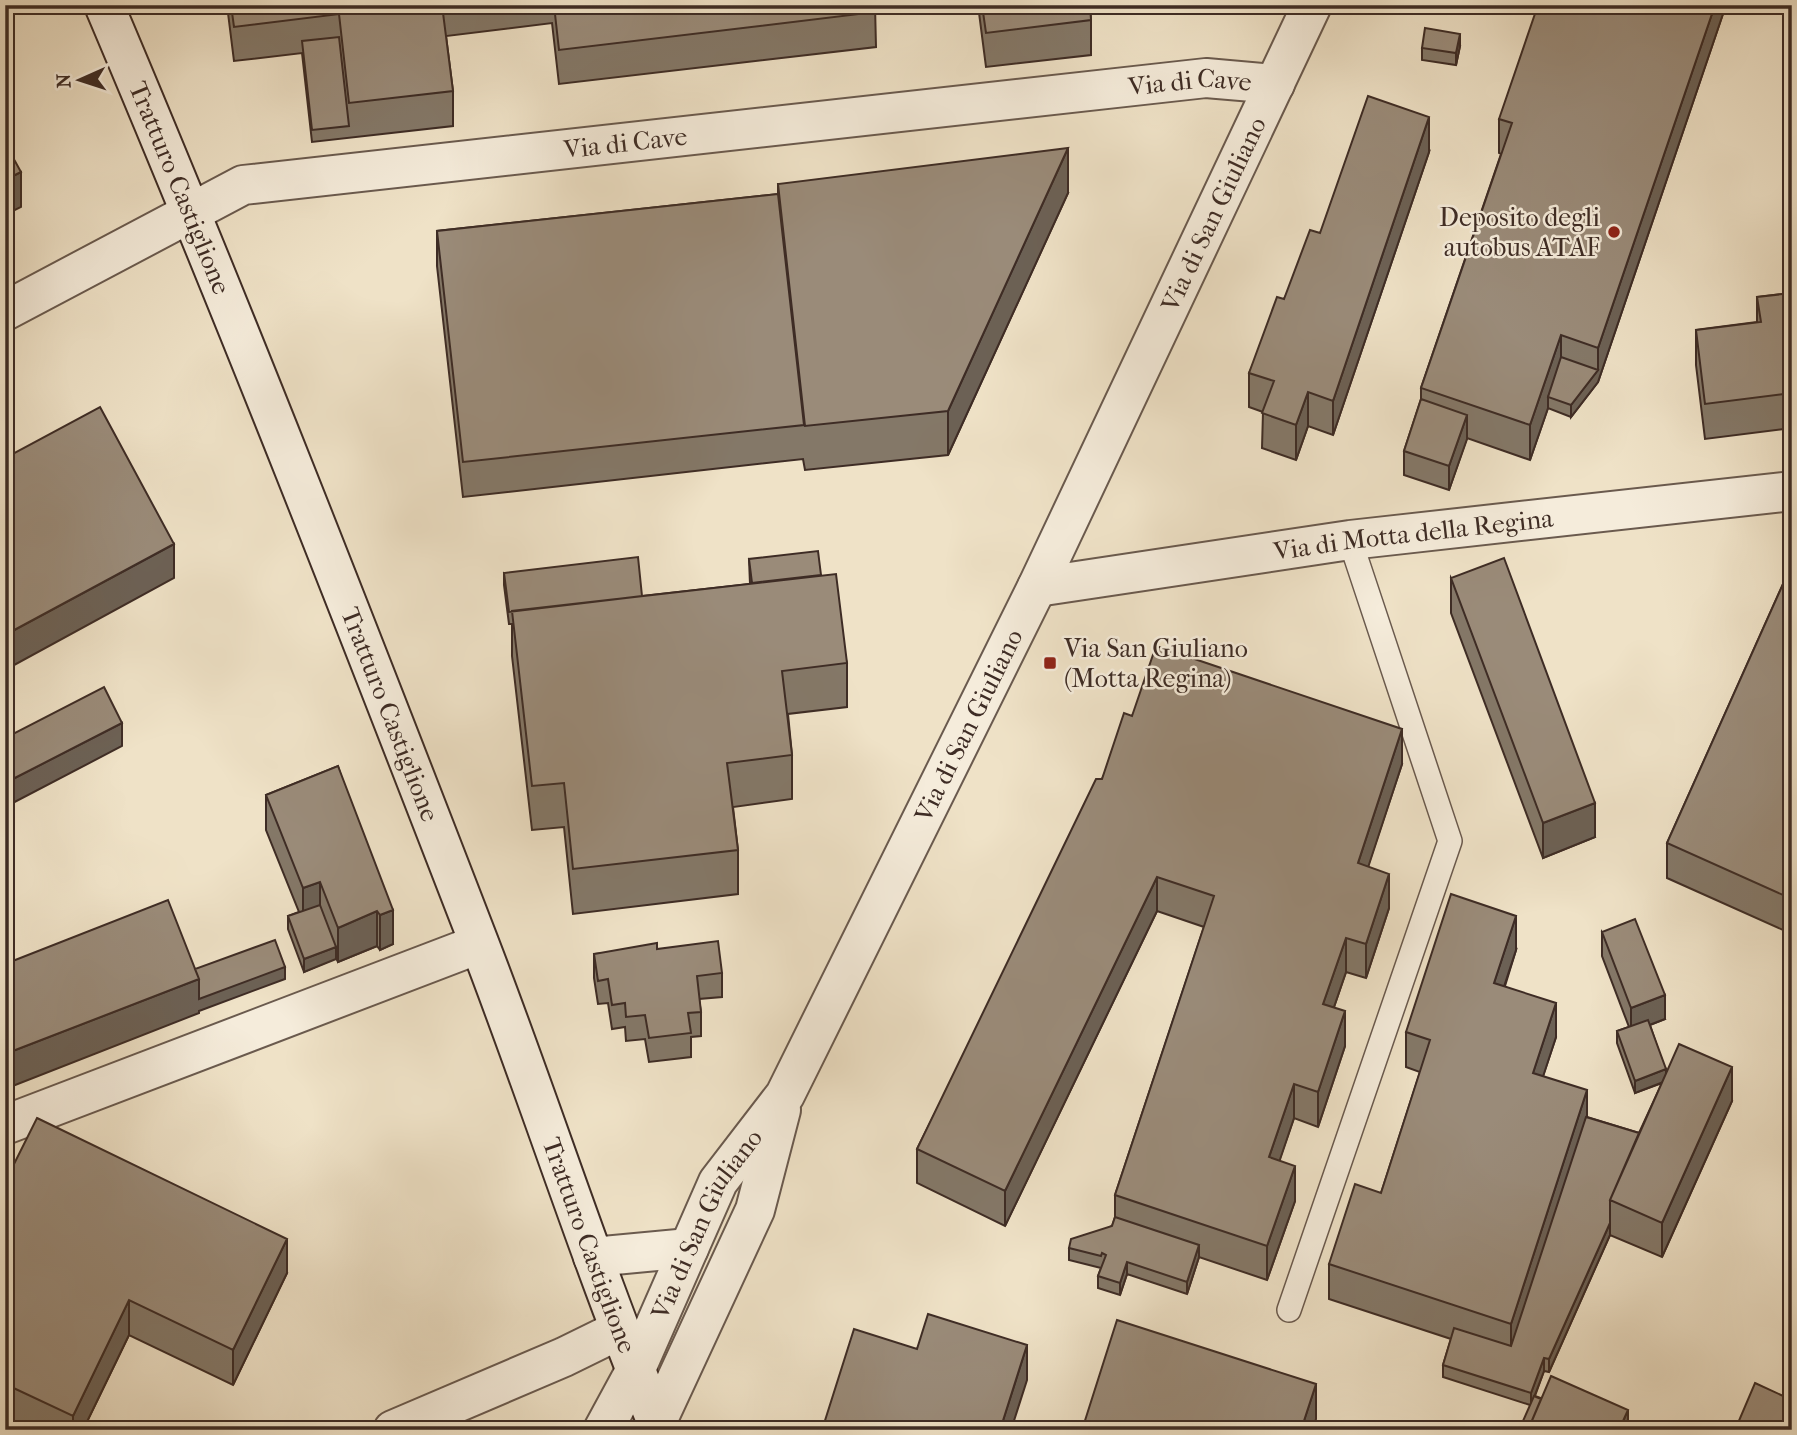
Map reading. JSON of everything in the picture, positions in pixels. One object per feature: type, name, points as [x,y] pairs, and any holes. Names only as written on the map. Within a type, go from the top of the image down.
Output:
[{"type":"street","name":"Tratturo Castiglione","points":[[104,5],[191,212],[479,944],[619,1331],[657,1427]]},
{"type":"street","name":"Via di San Giuliano","points":[[603,1430],[635,1371],[718,1182],[785,1095],[1037,587],[1312,5]]},
{"type":"street","name":"Via di Cave","points":[[5,311],[243,185],[1206,78],[1275,84]]},
{"type":"street","name":"Via di Motta della Regina","points":[[1037,587],[1350,540],[1792,491]]},
{"type":"street","points":[[5,1125],[479,944]]},
{"type":"street","points":[[657,1427],[755,1210],[785,1095]]},
{"type":"street","points":[[593,1257],[689,1248]]},
{"type":"street","points":[[393,1430],[619,1331]]},
{"type":"lane","points":[[1289,1310],[1450,841],[1350,540]]},
{"type":"building","points":[[231,5],[442,5],[453,91],[349,103],[339,14],[234,27]]},
{"type":"building","points":[[554,5],[875,5],[876,12],[559,50]]},
{"type":"building","points":[[982,5],[1090,5],[1091,20],[986,33]]},
{"type":"building","points":[[1538,5],[1715,5],[1598,348],[1561,335],[1530,425],[1421,388],[1512,123],[1499,119]]},
{"type":"building","points":[[1425,28],[1460,34],[1456,53],[1422,48]]},
{"type":"building","points":[[339,37],[349,126],[312,130],[302,41]]},
{"type":"building","points":[[1368,96],[1429,117],[1333,401],[1308,392],[1296,425],[1262,413],[1274,381],[1249,373],[1277,297],[1284,299],[1310,230],[1320,233]]},
{"type":"building","points":[[5,143],[21,172],[5,180]]},
{"type":"building","points":[[1068,148],[948,411],[805,426],[778,184]]},
{"type":"building","points":[[778,194],[804,425],[463,462],[437,231]]},
{"type":"building","points":[[1792,293],[1792,393],[1705,404],[1696,330],[1761,322],[1757,297]]},
{"type":"building","points":[[1561,357],[1598,370],[1571,405],[1548,397]]},
{"type":"building","points":[[1421,399],[1467,415],[1449,466],[1404,451]]},
{"type":"building","points":[[100,407],[174,544],[5,635],[5,458]]},
{"type":"building","points":[[818,551],[821,575],[752,583],[749,559]]},
{"type":"building","points":[[638,557],[642,596],[509,612],[504,573]]},
{"type":"building","points":[[1504,558],[1595,803],[1543,823],[1451,578]]},
{"type":"building","points":[[1792,564],[1792,899],[1667,843]]},
{"type":"building","points":[[836,574],[847,663],[782,671],[792,755],[727,763],[738,850],[573,869],[564,783],[532,786],[512,611]]},
{"type":"building","points":[[1156,646],[1402,729],[1358,863],[1389,874],[1366,944],[1346,938],[1323,1004],[1345,1011],[1318,1092],[1294,1084],[1269,1157],[1295,1166],[1267,1246],[1115,1195],[1214,896],[1157,877],[1005,1191],[917,1149],[1096,779],[1102,779],[1124,713],[1132,716]]},
{"type":"building","points":[[104,687],[122,723],[5,783],[5,738]]},
{"type":"building","points":[[338,766],[393,910],[380,915],[377,911],[338,928],[320,882],[303,888],[266,795]]},
{"type":"building","points":[[1451,894],[1516,916],[1494,983],[1556,1003],[1533,1073],[1587,1090],[1511,1324],[1329,1264],[1355,1184],[1381,1193],[1430,1040],[1406,1032]]},
{"type":"building","points":[[168,900],[199,979],[5,1054],[5,964]]},
{"type":"building","points":[[320,905],[336,947],[304,959],[288,916]]},
{"type":"building","points":[[1635,919],[1665,995],[1631,1008],[1602,932]]},
{"type":"building","points":[[275,940],[285,967],[199,999],[199,979],[195,969]]},
{"type":"building","points":[[718,941],[722,973],[697,976],[701,1012],[688,1013],[691,1033],[649,1038],[645,1015],[626,1017],[625,1003],[612,1005],[608,979],[598,981],[594,954],[657,943],[657,949]]},
{"type":"building","points":[[1648,1020],[1666,1069],[1635,1081],[1617,1031]]},
{"type":"building","points":[[1679,1044],[1732,1067],[1662,1223],[1610,1200]]},
{"type":"building","points":[[1586,1117],[1639,1133],[1610,1200],[1610,1223],[1549,1359],[1544,1358],[1531,1393],[1443,1365],[1454,1328],[1511,1346]]},
{"type":"building","points":[[37,1118],[287,1239],[233,1350],[129,1300],[73,1416],[5,1384],[5,1182]]},
{"type":"building","points":[[1115,1217],[1199,1245],[1187,1282],[1127,1262],[1120,1283],[1098,1276],[1106,1255],[1069,1248],[1071,1239],[1112,1226]]},
{"type":"building","points":[[928,1314],[1027,1345],[1000,1430],[822,1430],[854,1329],[917,1349]]},
{"type":"building","points":[[1117,1320],[1316,1384],[1301,1430],[1082,1430]]},
{"type":"building","points":[[1551,1376],[1628,1410],[1619,1430],[1528,1430]]},
{"type":"building","points":[[1755,1383],[1792,1400],[1792,1430],[1735,1430]]},
{"type":"building","points":[[1534,1396],[1541,1399],[1528,1430],[1519,1430]]},
{"type":"place","name":"Deposito degli autobus ATAF","points":[[1614,232]]},
{"type":"place","name":"Via San Giuliano (Motta Regina)","points":[[1050,663]]}]
